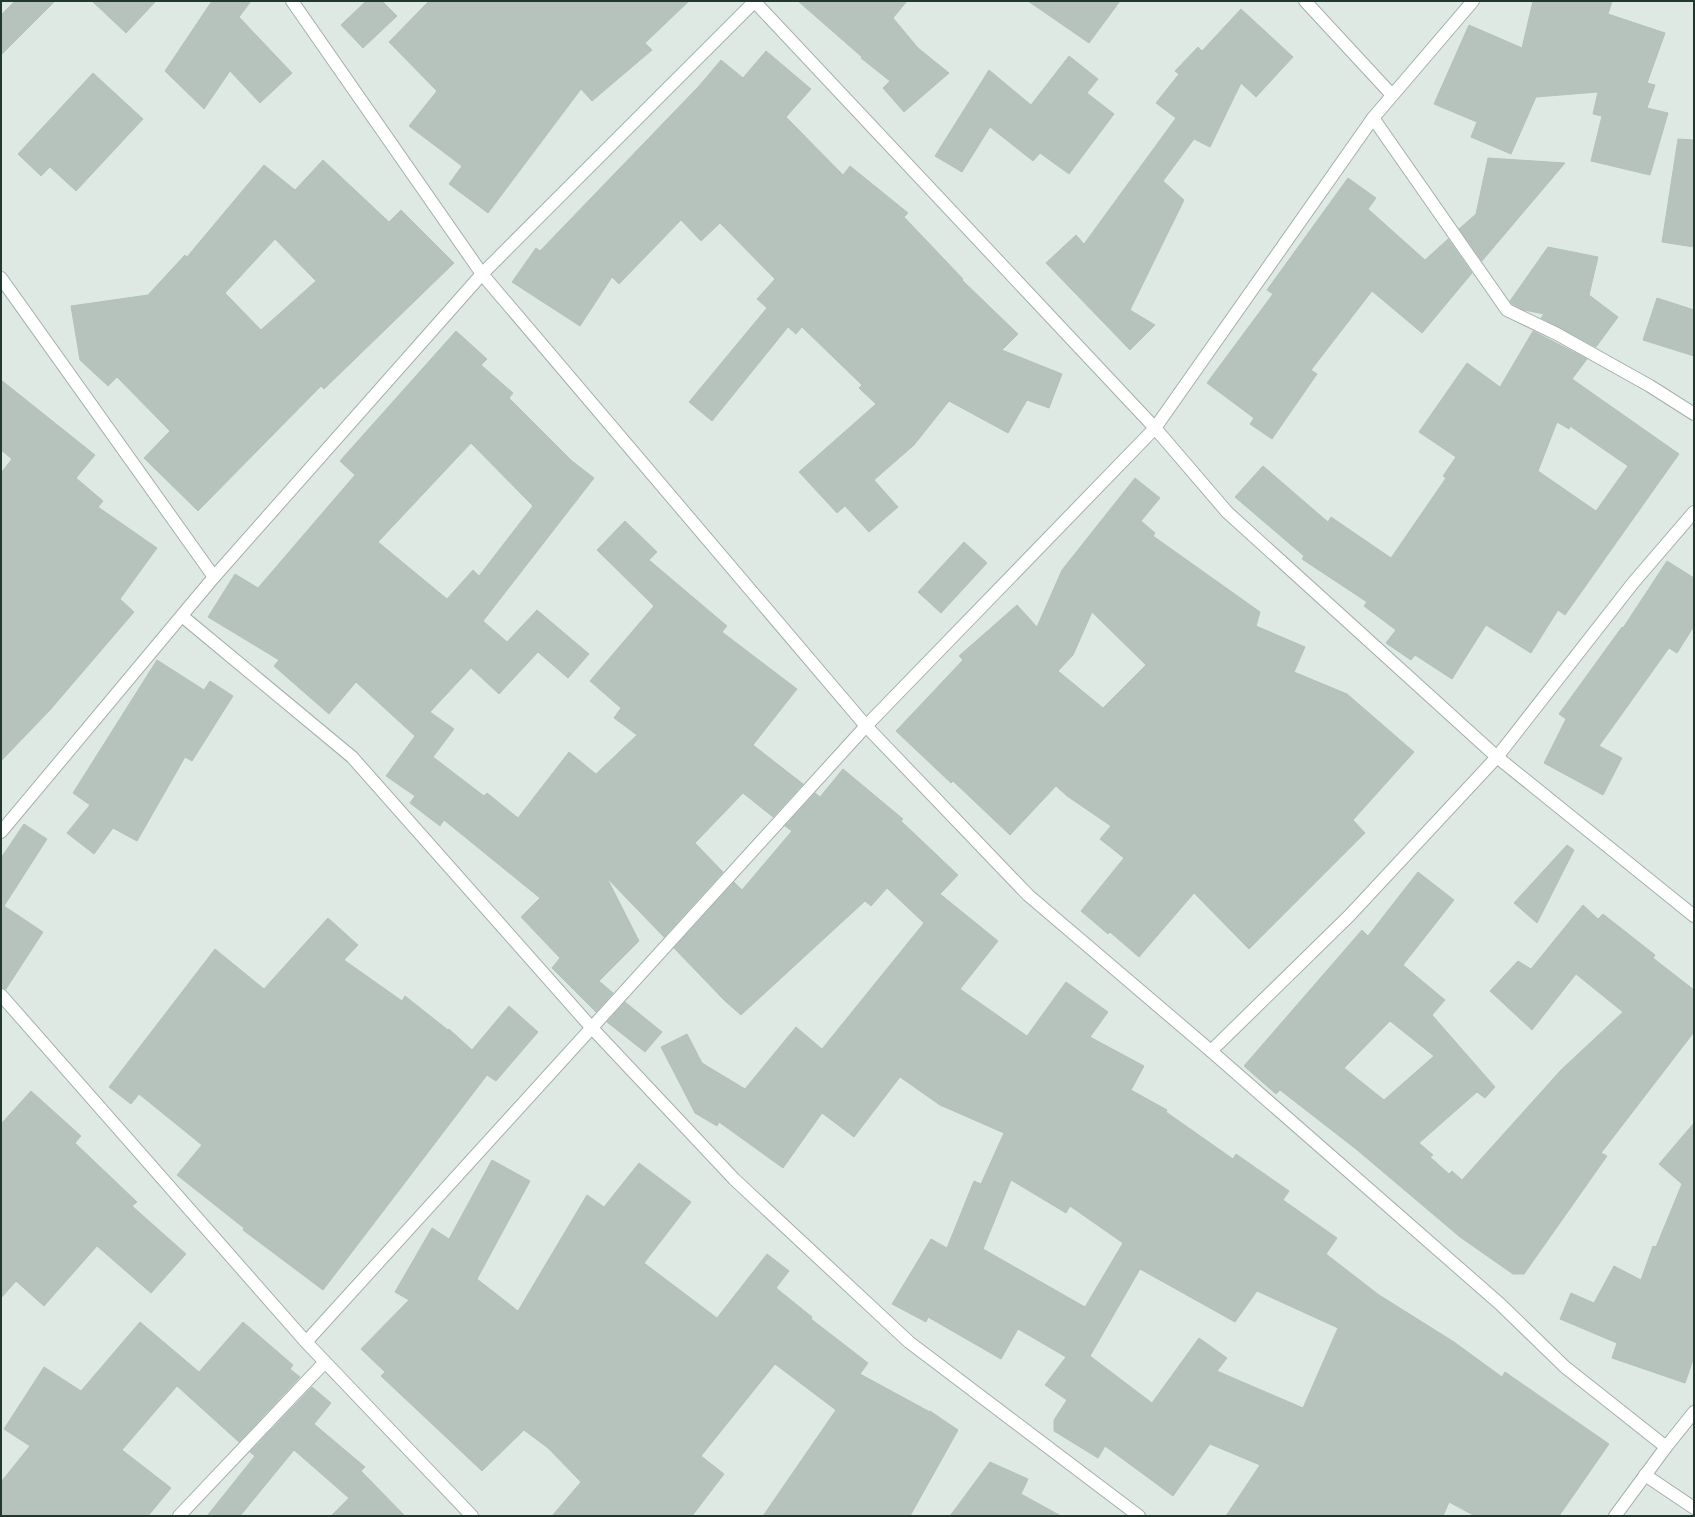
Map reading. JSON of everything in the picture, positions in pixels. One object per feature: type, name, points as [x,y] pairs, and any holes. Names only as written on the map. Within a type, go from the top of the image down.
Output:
[{"type":"street","points":[[292,1],[482,274],[866,726],[1028,895],[1211,1051],[1500,1304],[1565,1367],[1666,1447]]},
{"type":"street","points":[[1,832],[214,577],[482,274],[754,1],[1155,428],[1227,512],[1497,757],[1694,916]]},
{"type":"street","points":[[1305,1],[1392,95]]},
{"type":"street","points":[[306,1342],[866,726],[1155,428],[1373,118],[1473,1]]},
{"type":"street","points":[[1373,118],[1507,310],[1557,334],[1650,386],[1694,414]]},
{"type":"street","points":[[1,278],[214,577]]},
{"type":"street","points":[[1211,1051],[1350,915],[1497,757],[1633,583],[1694,512]]},
{"type":"street","points":[[182,616],[352,757],[591,1027],[734,1179],[909,1342],[1139,1516]]},
{"type":"street","points":[[1,994],[306,1342],[472,1516]]},
{"type":"street","points":[[179,1516],[325,1362]]},
{"type":"street","points":[[1616,1516],[1666,1447],[1694,1412]]},
{"type":"street","points":[[1645,1475],[1694,1508]]},
{"type":"building","points":[[15,1],[55,1],[1,55],[1,15]]},
{"type":"building","points":[[92,1],[156,1],[126,33]]},
{"type":"building","points":[[212,1],[251,1],[239,17],[292,73],[260,103],[230,71],[204,109],[165,71]]},
{"type":"building","points":[[366,1],[382,1],[397,16],[363,48],[341,25]]},
{"type":"building","points":[[429,1],[689,1],[645,43],[652,50],[592,101],[581,89],[488,213],[449,184],[462,166],[409,126],[437,91],[389,42]]},
{"type":"building","points":[[798,1],[907,1],[893,18],[918,48],[949,73],[904,112],[883,88],[890,81],[861,58],[862,57]]},
{"type":"building","points":[[1028,1],[1120,1],[1089,43]]},
{"type":"building","points":[[1533,1],[1612,1],[1608,14],[1665,33],[1647,83],[1655,85],[1647,108],[1668,113],[1650,175],[1591,161],[1602,116],[1593,114],[1598,92],[1536,97],[1511,154],[1471,137],[1477,122],[1434,104],[1469,25],[1522,48]]},
{"type":"building","points":[[1241,9],[1293,57],[1256,97],[1241,83],[1210,147],[1194,139],[1163,181],[1184,200],[1130,310],[1155,325],[1130,350],[1046,263],[1076,235],[1084,244],[1176,118],[1156,103],[1179,74],[1175,71],[1198,47],[1202,51]]},
{"type":"building","points":[[766,51],[811,89],[786,117],[843,175],[850,166],[908,213],[904,217],[963,279],[962,280],[1018,334],[1002,350],[1062,374],[1049,408],[1027,400],[1008,433],[949,401],[914,445],[874,480],[898,507],[869,532],[845,506],[837,513],[799,472],[876,404],[859,388],[862,385],[802,327],[796,334],[788,327],[712,421],[689,402],[767,308],[757,299],[775,279],[720,223],[701,241],[681,220],[619,284],[612,277],[580,326],[512,282],[536,248],[540,251],[699,86],[721,60],[743,78]]},
{"type":"building","points":[[1069,56],[1098,79],[1087,93],[1114,114],[1069,174],[1040,153],[1033,161],[990,127],[962,172],[935,156],[989,70],[1031,105]]},
{"type":"building","points":[[93,73],[143,119],[76,191],[50,167],[41,176],[18,154]]},
{"type":"building","points":[[1678,139],[1694,140],[1694,247],[1662,242]]},
{"type":"building","points":[[1488,158],[1565,163],[1482,261],[1459,229],[1476,214]]},
{"type":"building","points":[[323,160],[389,222],[401,210],[454,263],[324,389],[321,386],[198,511],[144,458],[170,431],[117,377],[108,386],[80,360],[71,306],[148,295],[185,255],[187,257],[264,165],[295,190]],"holes":[[[275,239],[316,281],[261,330],[225,293]]]},
{"type":"building","points":[[1348,178],[1376,198],[1368,209],[1425,260],[1448,239],[1472,273],[1422,333],[1372,291],[1311,370],[1317,374],[1272,439],[1250,424],[1254,418],[1207,383],[1273,294],[1267,290]]},
{"type":"building","points":[[1548,247],[1598,257],[1589,295],[1618,317],[1596,347],[1541,318],[1544,314],[1524,310],[1512,304],[1510,301]]},
{"type":"building","points":[[1657,298],[1694,310],[1694,356],[1643,340]]},
{"type":"building","points":[[456,331],[487,359],[481,365],[513,393],[509,398],[572,461],[594,478],[483,621],[507,642],[537,610],[589,654],[568,678],[538,652],[499,694],[471,668],[430,712],[454,729],[433,757],[484,796],[487,793],[518,818],[569,752],[596,774],[637,735],[614,718],[621,708],[590,681],[654,606],[597,550],[625,521],[657,552],[649,560],[727,626],[722,632],[797,689],[753,745],[803,784],[773,817],[743,793],[695,843],[723,872],[664,937],[607,878],[639,941],[599,981],[613,993],[596,1012],[552,968],[560,958],[521,917],[540,898],[444,820],[440,826],[410,803],[415,796],[386,776],[415,736],[356,682],[329,714],[274,666],[279,660],[208,617],[235,574],[258,588],[355,475],[340,461]],"holes":[[[471,443],[533,506],[479,576],[473,570],[447,599],[378,542]]]},
{"type":"building","points":[[1533,331],[1587,359],[1572,379],[1679,454],[1565,615],[1558,610],[1531,653],[1486,625],[1452,679],[1415,655],[1411,660],[1386,643],[1396,630],[1364,606],[1367,602],[1302,559],[1304,556],[1235,497],[1263,466],[1328,522],[1331,517],[1391,558],[1446,478],[1443,476],[1456,457],[1419,432],[1467,363],[1500,387]],"holes":[[[1557,422],[1569,429],[1570,426],[1628,466],[1596,511],[1538,471]]]},
{"type":"building","points":[[1,380],[95,455],[76,478],[103,501],[98,507],[157,548],[120,599],[134,612],[50,710],[1,761],[1,473],[12,459],[1,450]]},
{"type":"building","points":[[1135,478],[1160,498],[1141,521],[1155,533],[1153,536],[1260,612],[1256,626],[1305,647],[1294,672],[1347,694],[1414,752],[1353,820],[1365,833],[1249,949],[1194,893],[1139,957],[1110,932],[1108,934],[1081,911],[1124,858],[1100,839],[1111,826],[1067,796],[1056,786],[1010,835],[953,781],[951,783],[896,731],[963,660],[959,656],[1017,605],[1037,627],[1062,570]],"holes":[[[1092,612],[1146,665],[1103,708],[1058,671],[1073,655]]]},
{"type":"building","points":[[964,542],[987,563],[941,613],[918,592]]},
{"type":"building","points":[[1667,561],[1694,578],[1694,626],[1677,653],[1669,648],[1599,746],[1622,758],[1603,795],[1544,763],[1566,719],[1559,714],[1622,627],[1623,628]]},
{"type":"building","points":[[157,660],[204,690],[210,681],[233,696],[192,761],[185,757],[137,841],[113,828],[94,854],[67,833],[90,805],[73,793]]},
{"type":"building","points":[[843,769],[903,819],[901,821],[958,875],[940,894],[998,941],[960,989],[1027,1036],[1066,982],[1108,1012],[1090,1037],[1144,1066],[1131,1090],[1167,1110],[1166,1112],[1233,1159],[1236,1154],[1289,1191],[1283,1200],[1337,1238],[1326,1254],[1379,1295],[1454,1342],[1502,1377],[1505,1372],[1609,1444],[1559,1516],[1475,1516],[1449,1502],[1443,1516],[1226,1516],[1260,1465],[1210,1444],[1173,1496],[1105,1446],[1098,1458],[1054,1431],[1054,1420],[1067,1400],[1045,1385],[1066,1357],[1018,1329],[1001,1359],[928,1317],[926,1322],[892,1304],[931,1239],[947,1248],[974,1181],[981,1184],[1004,1133],[940,1105],[900,1077],[854,1137],[822,1113],[783,1168],[719,1122],[717,1126],[695,1113],[661,1047],[687,1034],[702,1063],[745,1089],[796,1027],[822,1049],[924,923],[887,888],[871,906],[865,901],[741,1015],[725,1001],[674,948],[734,882],[742,890],[792,831],[785,826],[815,793],[820,797]],"holes":[[[1011,1180],[1066,1213],[1070,1206],[1123,1243],[1085,1307],[983,1249]],[[1140,1269],[1235,1322],[1257,1291],[1338,1328],[1303,1408],[1217,1371],[1227,1358],[1199,1338],[1152,1403],[1090,1356]]]},
{"type":"building","points":[[24,824],[47,839],[4,906],[43,932],[6,989],[1,988],[1,858]]},
{"type":"building","points":[[1567,845],[1574,850],[1537,923],[1514,903]]},
{"type":"building","points":[[1418,872],[1454,900],[1403,965],[1445,1000],[1432,1015],[1495,1087],[1485,1098],[1477,1092],[1419,1143],[1433,1155],[1430,1157],[1449,1174],[1452,1171],[1462,1180],[1561,1070],[1623,1012],[1576,974],[1532,1030],[1490,991],[1518,961],[1531,969],[1583,905],[1598,919],[1603,914],[1655,955],[1653,958],[1694,990],[1694,1032],[1601,1153],[1607,1156],[1524,1274],[1513,1274],[1460,1237],[1356,1149],[1280,1090],[1276,1094],[1244,1066],[1362,930],[1368,936]],"holes":[[[1390,1021],[1434,1056],[1384,1100],[1344,1068]]]},
{"type":"building","points":[[328,918],[358,945],[344,960],[402,1001],[405,996],[448,1030],[449,1029],[472,1050],[509,1006],[538,1032],[496,1081],[487,1075],[323,1290],[243,1230],[244,1228],[177,1175],[202,1145],[139,1094],[131,1104],[109,1087],[215,949],[264,989]]},
{"type":"building","points":[[625,1002],[662,1032],[645,1052],[607,1022]]},
{"type":"building","points":[[31,1091],[81,1136],[75,1143],[137,1202],[132,1206],[186,1254],[151,1293],[97,1246],[44,1306],[16,1281],[1,1298],[1,1124]]},
{"type":"building","points":[[1694,1123],[1694,1357],[1685,1383],[1612,1358],[1617,1343],[1560,1319],[1571,1293],[1594,1303],[1614,1266],[1641,1280],[1653,1246],[1656,1247],[1682,1184],[1659,1164]]},
{"type":"building","points":[[492,1160],[530,1181],[477,1279],[518,1311],[587,1195],[604,1207],[639,1163],[691,1202],[644,1263],[717,1318],[767,1254],[789,1271],[776,1288],[812,1317],[811,1319],[868,1363],[860,1374],[930,1411],[958,1430],[910,1516],[763,1516],[836,1410],[775,1364],[701,1456],[724,1474],[692,1516],[552,1516],[581,1482],[548,1448],[524,1430],[482,1471],[381,1376],[385,1372],[361,1349],[409,1300],[395,1292],[432,1228],[449,1239]]},
{"type":"building","points":[[140,1322],[199,1372],[243,1322],[293,1365],[290,1369],[300,1377],[239,1442],[177,1386],[122,1450],[171,1488],[148,1516],[1,1516],[1,1482],[30,1446],[4,1429],[44,1367],[81,1391]]},
{"type":"building","points":[[312,1387],[331,1403],[314,1424],[365,1467],[361,1471],[405,1516],[331,1516],[349,1498],[294,1450],[240,1516],[207,1516],[255,1456],[250,1452]]},
{"type":"building","points":[[990,1462],[1028,1479],[1021,1494],[1061,1516],[950,1516]]}]
